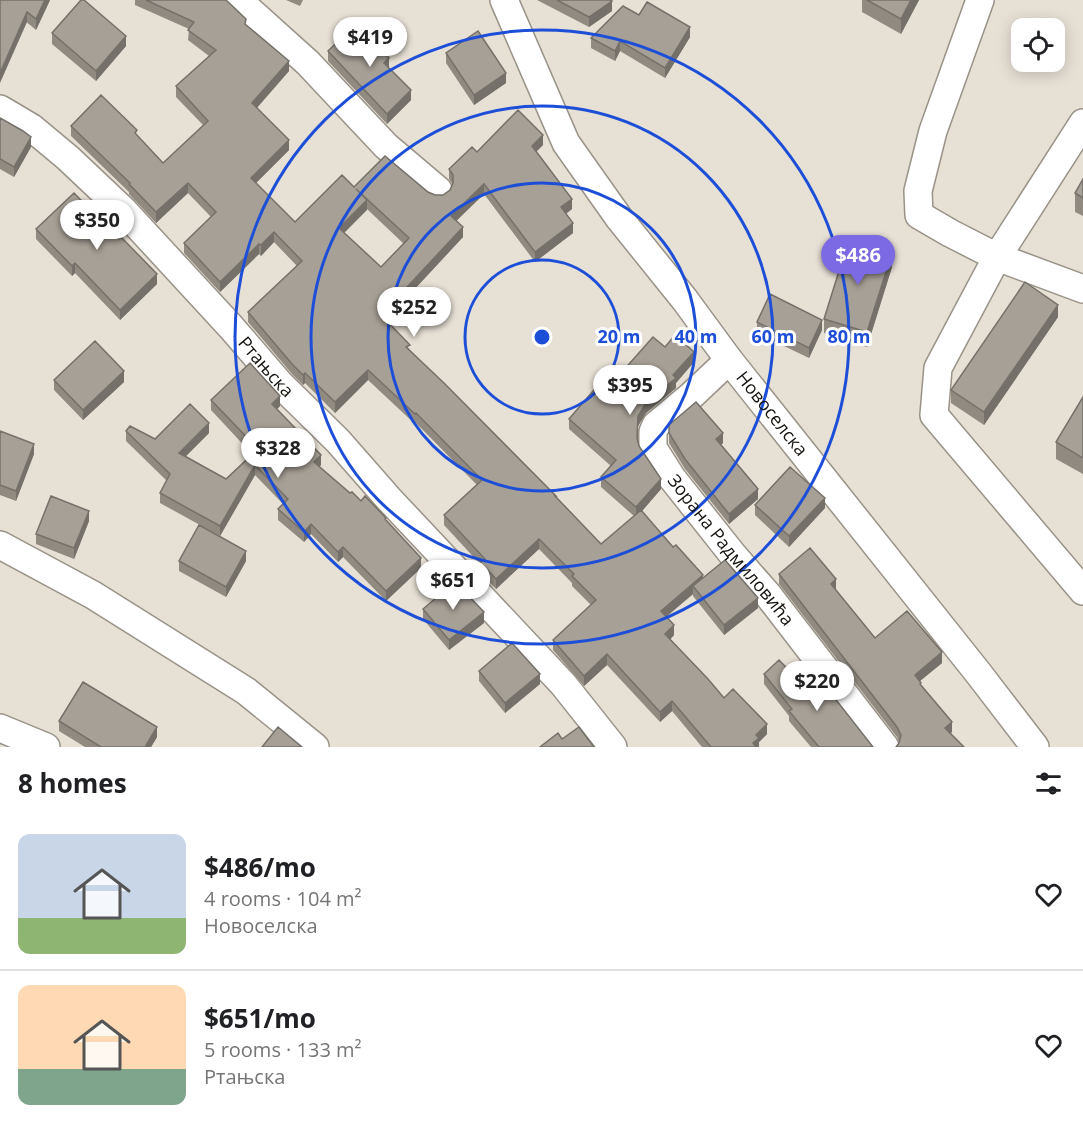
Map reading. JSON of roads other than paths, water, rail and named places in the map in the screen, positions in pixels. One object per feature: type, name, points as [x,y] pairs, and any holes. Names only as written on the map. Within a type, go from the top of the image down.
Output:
[{"type":"street","points":[[238,0],[308,63],[386,146],[438,190]]},
{"type":"street","name":"Новоселска","points":[[504,0],[566,143],[619,218],[685,300],[729,360],[958,646],[1035,747]]},
{"type":"street","points":[[980,0],[933,131],[918,191],[918,215],[997,257],[1083,289]]},
{"type":"street","name":"Ртањска","points":[[0,109],[32,128],[68,158],[123,210],[281,385],[338,441],[412,524],[563,684],[613,747]]},
{"type":"street","points":[[1083,123],[997,257],[938,368],[934,415],[1083,591]]},
{"type":"street","name":"Зорана Радмиловића","points":[[729,360],[656,425],[653,432],[653,448],[672,478],[768,595],[885,747]]},
{"type":"street","points":[[0,545],[93,596],[246,691],[315,747]]},
{"type":"street","points":[[0,728],[46,747]]}]
